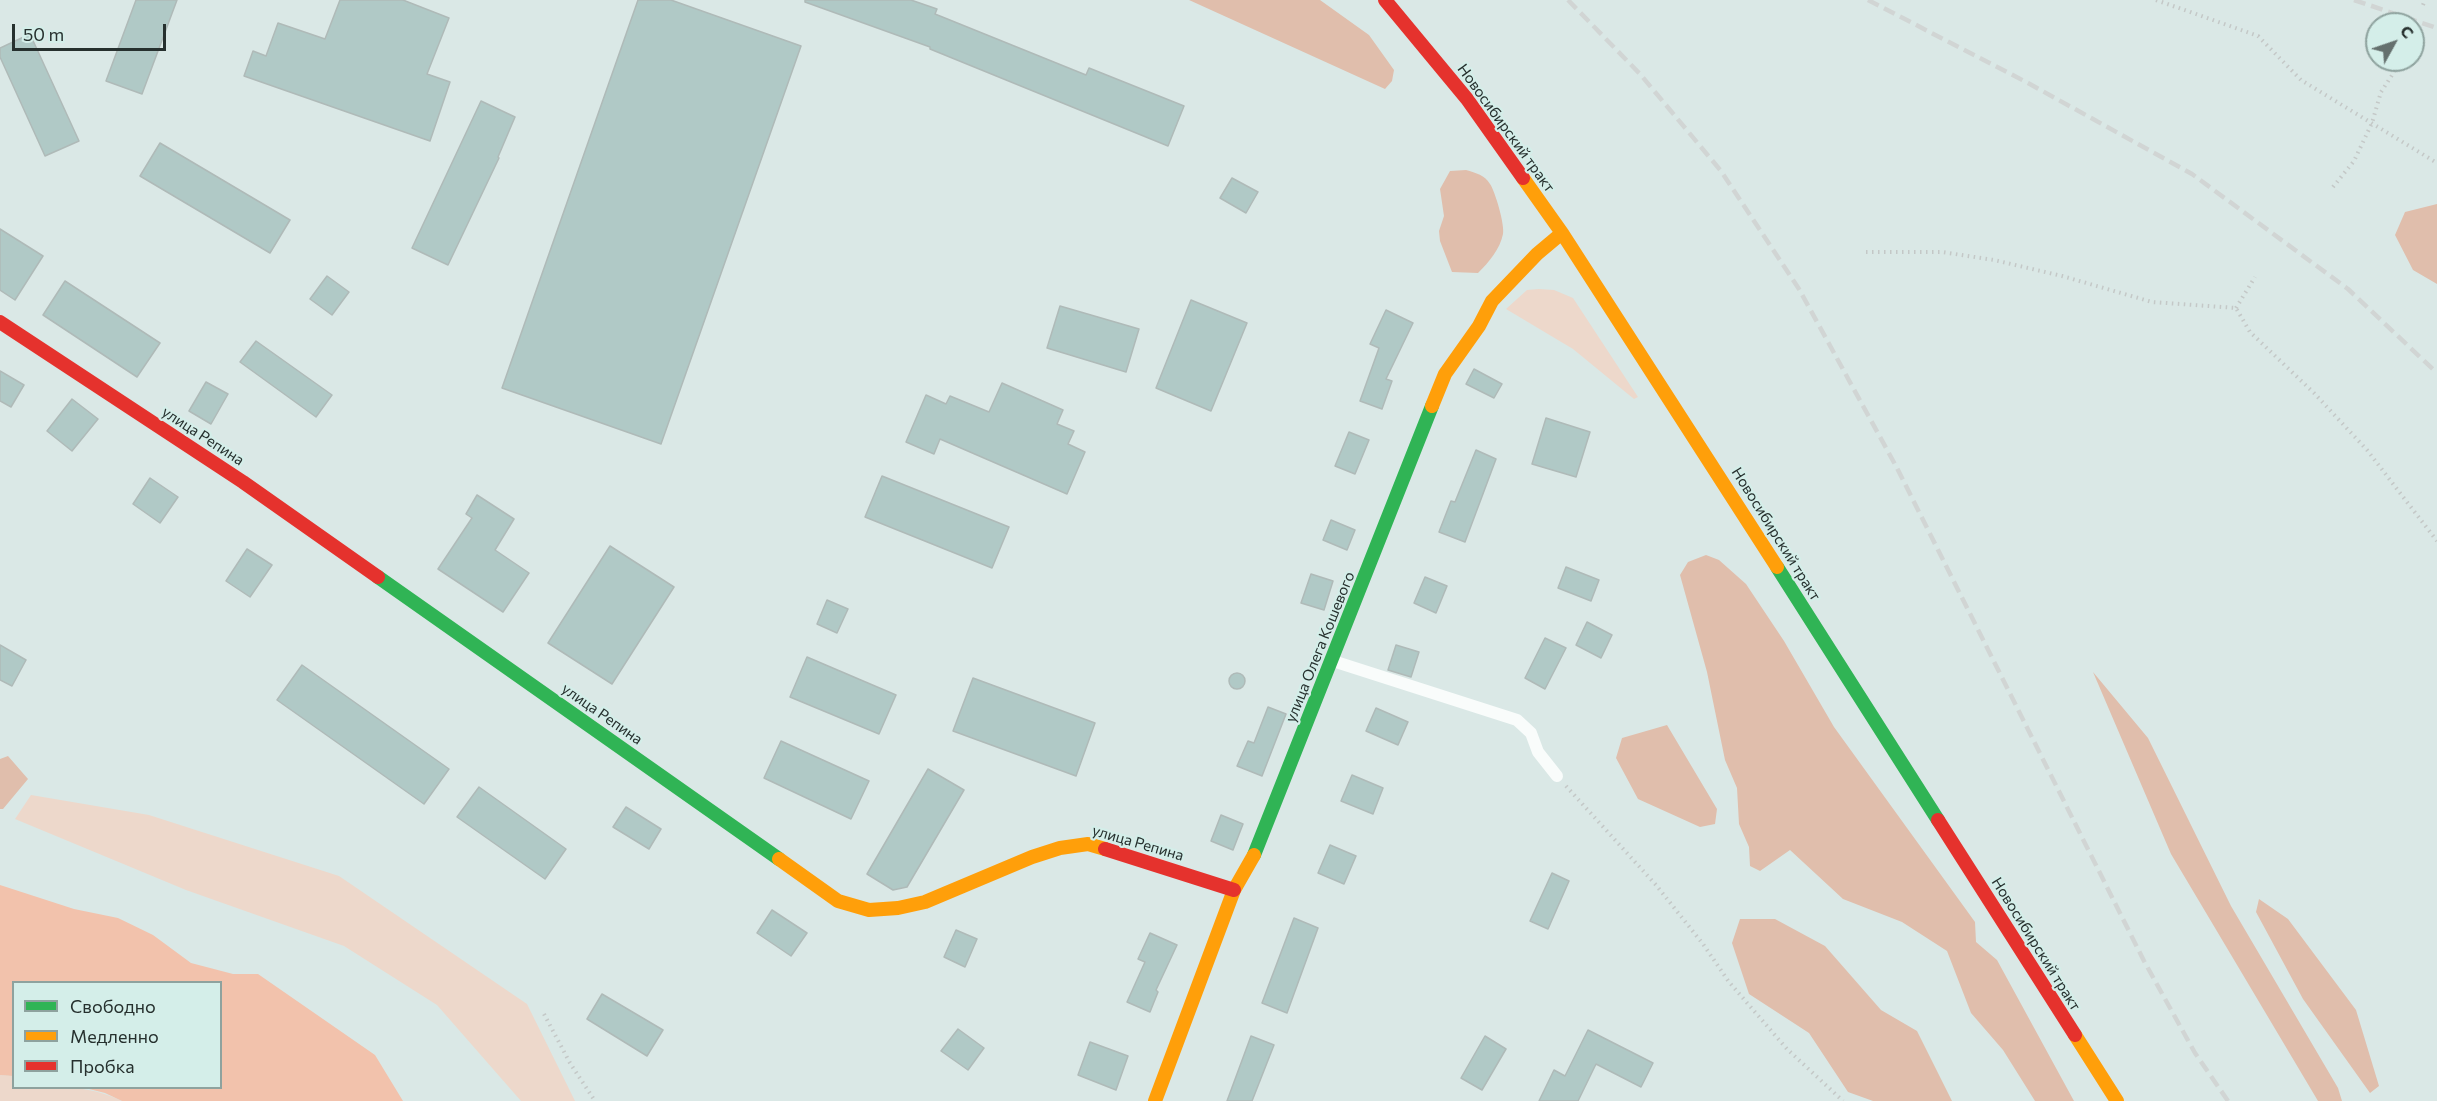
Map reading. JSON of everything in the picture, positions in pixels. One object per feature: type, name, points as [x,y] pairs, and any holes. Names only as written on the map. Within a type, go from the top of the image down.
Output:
[{"type":"street","name":"Новосибирский тракт","points":[[1385,0],[1467,99],[1562,233],[1774,561],[2117,1101]]},
{"type":"street","name":"улица Олега Кошевого","points":[[1155,1101],[1234,890],[1259,846],[1445,374],[1479,326],[1492,301],[1537,254],[1562,233]]},
{"type":"street","name":"улица Репина","points":[[0,322],[243,482],[838,901],[867,910],[904,909],[1025,859],[1065,846],[1088,844],[1234,890]]},
{"type":"lane","points":[[1332,660],[1517,720],[1531,733],[1538,752],[1557,776]]},
{"type":"path","points":[[2156,0],[2258,36],[2301,80],[2437,164]]},
{"type":"path","points":[[2333,187],[2354,161],[2372,123],[2381,92],[2394,72]]},
{"type":"path","points":[[1866,252],[1942,252],[1994,260],[2062,276],[2152,302],[2236,308]]},
{"type":"path","points":[[2236,308],[2255,277]]},
{"type":"path","points":[[2236,308],[2250,332],[2314,393],[2367,450],[2437,541]]},
{"type":"path","points":[[1557,776],[1656,885],[1703,944],[1729,982],[1787,1049],[1843,1101]]},
{"type":"path","points":[[544,1014],[570,1063],[595,1101]]},
{"type":"shaded area","points":[[1189,0],[1320,0],[1369,35],[1394,70],[1392,81],[1385,89]]},
{"type":"shaded area","points":[[1466,170],[1486,178],[1497,201],[1503,223],[1503,234],[1497,250],[1478,273],[1452,272],[1440,241],[1439,231],[1444,216],[1440,189],[1450,171]]},
{"type":"shaded area","points":[[2437,204],[2437,284],[2413,270],[2395,235],[2405,212]]},
{"type":"shaded area","points":[[1527,290],[1554,290],[1573,298],[1638,397],[1634,399],[1573,349],[1506,309]]},
{"type":"shaded area","points":[[1706,555],[1719,560],[1746,584],[1784,641],[1834,727],[1975,922],[1976,942],[1997,960],[2074,1101],[2035,1101],[2003,1050],[1971,1013],[1947,951],[1902,922],[1843,899],[1790,850],[1760,871],[1750,866],[1749,847],[1739,824],[1737,788],[1725,760],[1707,672],[1680,575],[1688,562]]},
{"type":"shaded area","points":[[2093,672],[2148,738],[2231,906],[2338,1088],[2342,1101],[2318,1101],[2171,854]]},
{"type":"shaded area","points":[[1667,725],[1717,809],[1715,824],[1700,827],[1638,799],[1616,758],[1622,738]]},
{"type":"shaded area","points":[[8,756],[28,779],[3,809],[0,809],[0,759]]},
{"type":"shaded area","points":[[31,795],[149,815],[339,876],[527,1004],[575,1101],[521,1101],[437,1005],[344,946],[186,890],[15,819]]},
{"type":"shaded area","points":[[0,885],[74,909],[118,918],[153,935],[191,963],[233,974],[258,974],[375,1055],[403,1101],[122,1101],[89,1089],[222,1089],[222,981],[12,981],[12,1076],[0,1075]]},
{"type":"shaded area","points":[[2259,899],[2288,919],[2356,1010],[2379,1086],[2370,1093],[2303,999],[2256,912]]},
{"type":"shaded area","points":[[1740,919],[1775,919],[1825,946],[1881,1010],[1917,1031],[1952,1101],[1873,1101],[1848,1092],[1809,1033],[1749,994],[1732,943]]},
{"type":"shaded area","points":[[0,1075],[12,1076],[12,1089],[82,1089],[95,1091],[122,1101],[0,1101]]},
{"type":"building","points":[[136,0],[177,0],[142,94],[106,81]]},
{"type":"building","points":[[340,0],[403,0],[449,18],[427,74],[450,82],[430,141],[244,76],[253,51],[266,56],[278,23],[325,39]]},
{"type":"building","points":[[638,0],[671,0],[801,46],[661,444],[502,388]]},
{"type":"building","points":[[805,0],[911,0],[937,9],[935,14],[1086,75],[1089,68],[1184,106],[1168,146],[930,49],[930,47],[805,2]]},
{"type":"building","points":[[30,34],[79,141],[45,156],[0,57],[0,48]]},
{"type":"building","points":[[481,101],[515,117],[499,158],[448,265],[412,248]]},
{"type":"building","points":[[160,143],[290,220],[270,253],[140,176]]},
{"type":"building","points":[[1232,178],[1258,192],[1246,213],[1220,198]]},
{"type":"building","points":[[0,229],[43,256],[15,300],[0,290]]},
{"type":"building","points":[[327,276],[349,292],[332,315],[310,299]]},
{"type":"building","points":[[65,281],[160,343],[137,377],[43,315]]},
{"type":"building","points":[[1191,300],[1247,323],[1211,411],[1156,388]]},
{"type":"building","points":[[1060,306],[1139,329],[1126,372],[1047,348]]},
{"type":"building","points":[[1386,310],[1413,323],[1386,379],[1392,381],[1382,409],[1360,401],[1379,348],[1370,344]]},
{"type":"building","points":[[256,341],[332,395],[316,417],[240,362]]},
{"type":"building","points":[[1474,369],[1502,384],[1494,398],[1466,384]]},
{"type":"building","points":[[0,371],[24,385],[11,407],[0,401]]},
{"type":"building","points":[[206,382],[228,394],[211,424],[189,411]]},
{"type":"building","points":[[1002,383],[1063,410],[1057,424],[1074,431],[1068,444],[1085,452],[1067,494],[940,439],[934,454],[906,442],[926,395],[946,404],[950,396],[989,412]]},
{"type":"building","points":[[72,399],[98,419],[72,451],[47,431]]},
{"type":"building","points":[[1546,418],[1590,432],[1576,477],[1532,464]]},
{"type":"building","points":[[1349,432],[1369,440],[1355,474],[1335,466]]},
{"type":"building","points":[[1476,450],[1496,459],[1465,542],[1439,532],[1451,501],[1455,502]]},
{"type":"building","points":[[882,476],[1009,527],[992,568],[865,517]]},
{"type":"building","points":[[150,478],[178,497],[160,523],[133,504]]},
{"type":"building","points":[[477,495],[514,519],[495,550],[529,573],[503,612],[438,569],[472,518],[466,514]]},
{"type":"building","points":[[1331,520],[1355,530],[1347,550],[1323,540]]},
{"type":"building","points":[[610,546],[674,587],[612,684],[548,643]]},
{"type":"building","points":[[247,549],[272,565],[250,597],[226,581]]},
{"type":"building","points":[[1566,567],[1599,580],[1591,601],[1558,588]]},
{"type":"building","points":[[1311,574],[1333,581],[1324,610],[1301,603]]},
{"type":"building","points":[[1425,577],[1447,586],[1436,613],[1414,603]]},
{"type":"building","points":[[827,600],[848,609],[837,633],[817,624]]},
{"type":"building","points":[[1587,622],[1612,635],[1601,658],[1576,645]]},
{"type":"building","points":[[1545,638],[1566,648],[1545,689],[1525,678]]},
{"type":"building","points":[[0,645],[26,660],[12,686],[0,680]]},
{"type":"building","points":[[1396,645],[1419,652],[1411,677],[1388,670]]},
{"type":"building","points":[[807,657],[896,695],[879,734],[790,697]]},
{"type":"building","points":[[302,665],[449,769],[424,804],[277,700]]},
{"type":"building","points":[[1234,673],[1240,673],[1245,681],[1243,687],[1234,689],[1229,684],[1229,678]]},
{"type":"building","points":[[973,678],[1095,723],[1076,776],[953,731]]},
{"type":"building","points":[[1268,707],[1286,714],[1262,776],[1237,766],[1248,741],[1254,743]]},
{"type":"building","points":[[1376,708],[1408,722],[1398,745],[1366,731]]},
{"type":"building","points":[[781,741],[869,781],[851,819],[764,778]]},
{"type":"building","points":[[928,769],[964,790],[907,887],[893,890],[867,874]]},
{"type":"building","points":[[1352,775],[1383,788],[1373,814],[1341,801]]},
{"type":"building","points":[[479,787],[566,849],[545,879],[457,817]]},
{"type":"building","points":[[626,807],[661,829],[649,849],[613,827]]},
{"type":"building","points":[[1221,815],[1243,824],[1233,850],[1211,841]]},
{"type":"building","points":[[1330,845],[1356,856],[1344,884],[1318,873]]},
{"type":"building","points":[[1552,873],[1569,881],[1548,929],[1530,921]]},
{"type":"building","points":[[772,910],[807,933],[791,956],[757,933]]},
{"type":"building","points":[[1294,918],[1318,928],[1287,1013],[1262,1003]]},
{"type":"building","points":[[956,930],[977,939],[965,967],[944,957]]},
{"type":"building","points":[[1150,933],[1177,945],[1156,990],[1158,992],[1150,1012],[1127,1002],[1145,962],[1138,959]]},
{"type":"building","points":[[602,994],[663,1030],[647,1056],[587,1019]]},
{"type":"building","points":[[958,1029],[984,1048],[968,1070],[941,1051]]},
{"type":"building","points":[[1588,1030],[1653,1063],[1641,1087],[1596,1064],[1578,1101],[1539,1101],[1554,1070],[1565,1076]]},
{"type":"building","points":[[1251,1036],[1274,1045],[1252,1101],[1227,1101]]},
{"type":"building","points":[[1485,1036],[1506,1049],[1482,1090],[1461,1078]]},
{"type":"building","points":[[1090,1042],[1128,1056],[1116,1090],[1078,1075]]},
{"type":"railway","points":[[1568,0],[1640,74],[1721,171],[1799,289],[1897,468],[2144,961],[2195,1053],[2228,1101]]},
{"type":"railway","points":[[1868,0],[2028,83],[2192,174],[2348,289],[2437,373]]},
{"type":"railway","points":[[2354,0],[2437,28]]},
{"type":"traffic: fast","points":[[1254,855],[1432,406]]},
{"type":"traffic: fast","points":[[1777,567],[1938,820]]},
{"type":"traffic: fast","points":[[378,577],[779,859]]},
{"type":"traffic: slow","points":[[1523,178],[1562,233],[1777,567]]},
{"type":"traffic: slow","points":[[1432,406],[1445,374],[1479,326],[1492,301],[1537,254],[1562,233]]},
{"type":"traffic: slow","points":[[779,859],[838,901],[869,910],[898,908],[925,902],[1032,857],[1060,848],[1088,844],[1105,849]]},
{"type":"traffic: slow","points":[[1155,1101],[1234,890],[1254,855]]},
{"type":"traffic: slow","points":[[2075,1035],[2117,1101]]},
{"type":"traffic: jam","points":[[1385,0],[1467,99],[1523,178]]},
{"type":"traffic: jam","points":[[0,322],[243,482],[378,577]]},
{"type":"traffic: jam","points":[[1938,820],[2075,1035]]},
{"type":"traffic: jam","points":[[1105,849],[1234,890]]}]
